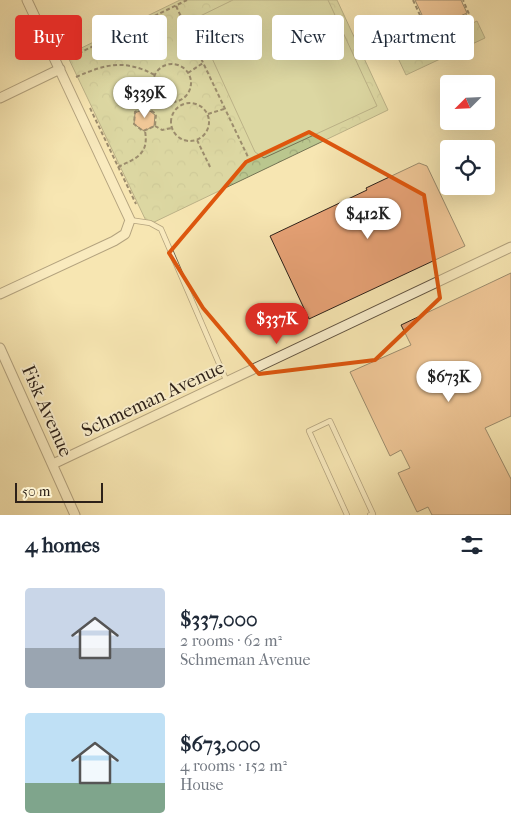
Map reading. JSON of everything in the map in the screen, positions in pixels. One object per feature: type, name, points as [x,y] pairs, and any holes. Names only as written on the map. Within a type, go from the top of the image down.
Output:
[{"type":"street","points":[[0,294],[114,241],[124,234],[130,220],[27,0]]},
{"type":"street","points":[[0,98],[60,69]]},
{"type":"street","name":"Schmeman Avenue","points":[[53,464],[511,247]]},
{"type":"street","name":"Fisk Avenue","points":[[0,348],[75,515]]},
{"type":"lane","points":[[130,220],[150,223],[161,229],[227,382]]},
{"type":"lane","points":[[347,515],[310,431],[330,421],[373,514],[370,515]]},
{"type":"path","points":[[69,64],[66,58],[187,0]]},
{"type":"path","points":[[413,0],[420,15]]},
{"type":"path","points":[[463,0],[469,14],[467,15]]},
{"type":"path","points":[[175,6],[248,157]]},
{"type":"path","points":[[188,73],[203,62]]},
{"type":"path","points":[[72,71],[76,78],[97,68],[116,64],[137,67],[155,75]]},
{"type":"path","points":[[173,64],[180,65],[188,73],[191,86],[189,92],[180,101],[168,102],[155,92],[152,85],[160,67],[173,64]]},
{"type":"path","points":[[146,107],[148,98],[155,92]]},
{"type":"path","points":[[194,103],[208,114],[206,133],[197,139],[188,141],[182,139],[172,128],[171,118],[173,112],[182,104],[194,103]]},
{"type":"path","points":[[88,104],[136,204]]},
{"type":"path","points":[[146,107],[156,114],[154,126]]},
{"type":"path","points":[[146,107],[135,112],[134,124],[143,132],[154,126]]},
{"type":"path","points":[[208,114],[225,109]]},
{"type":"path","points":[[154,126],[162,130],[172,128]]},
{"type":"path","points":[[118,167],[141,154],[146,145],[146,130]]},
{"type":"path","points":[[197,139],[211,169]]},
{"type":"highlighted area","points":[[309,132],[424,195],[440,298],[375,360],[259,374],[203,308],[169,253],[246,162]]},
{"type":"green space","points":[[180,0],[337,0],[344,15],[272,15],[272,60],[344,60],[344,15],[354,37],[354,60],[365,60],[388,110],[148,225],[69,60],[82,60],[82,48],[92,43],[92,60],[167,60],[167,15],[149,15]]},
{"type":"green space","points":[[233,0],[328,0],[335,15],[272,15],[272,60],[344,60],[344,35],[354,60],[356,60],[377,106],[264,158],[255,152],[213,60],[262,60],[262,15],[202,15]]},
{"type":"green space","points":[[477,21],[485,38],[474,43],[474,22]]},
{"type":"green space","points":[[399,60],[438,60],[406,75]]},
{"type":"building","points":[[415,0],[461,0],[467,13],[463,15],[422,15]]},
{"type":"building","points":[[146,108],[155,115],[154,126],[144,131],[134,124],[135,113]]},
{"type":"building","points":[[419,163],[427,166],[465,246],[309,319],[270,236],[367,190],[366,188]]},
{"type":"building","points":[[511,273],[511,416],[485,428],[511,479],[511,515],[432,515],[428,507],[417,512],[398,473],[410,468],[401,450],[390,456],[350,372],[411,345],[401,325]]}]
